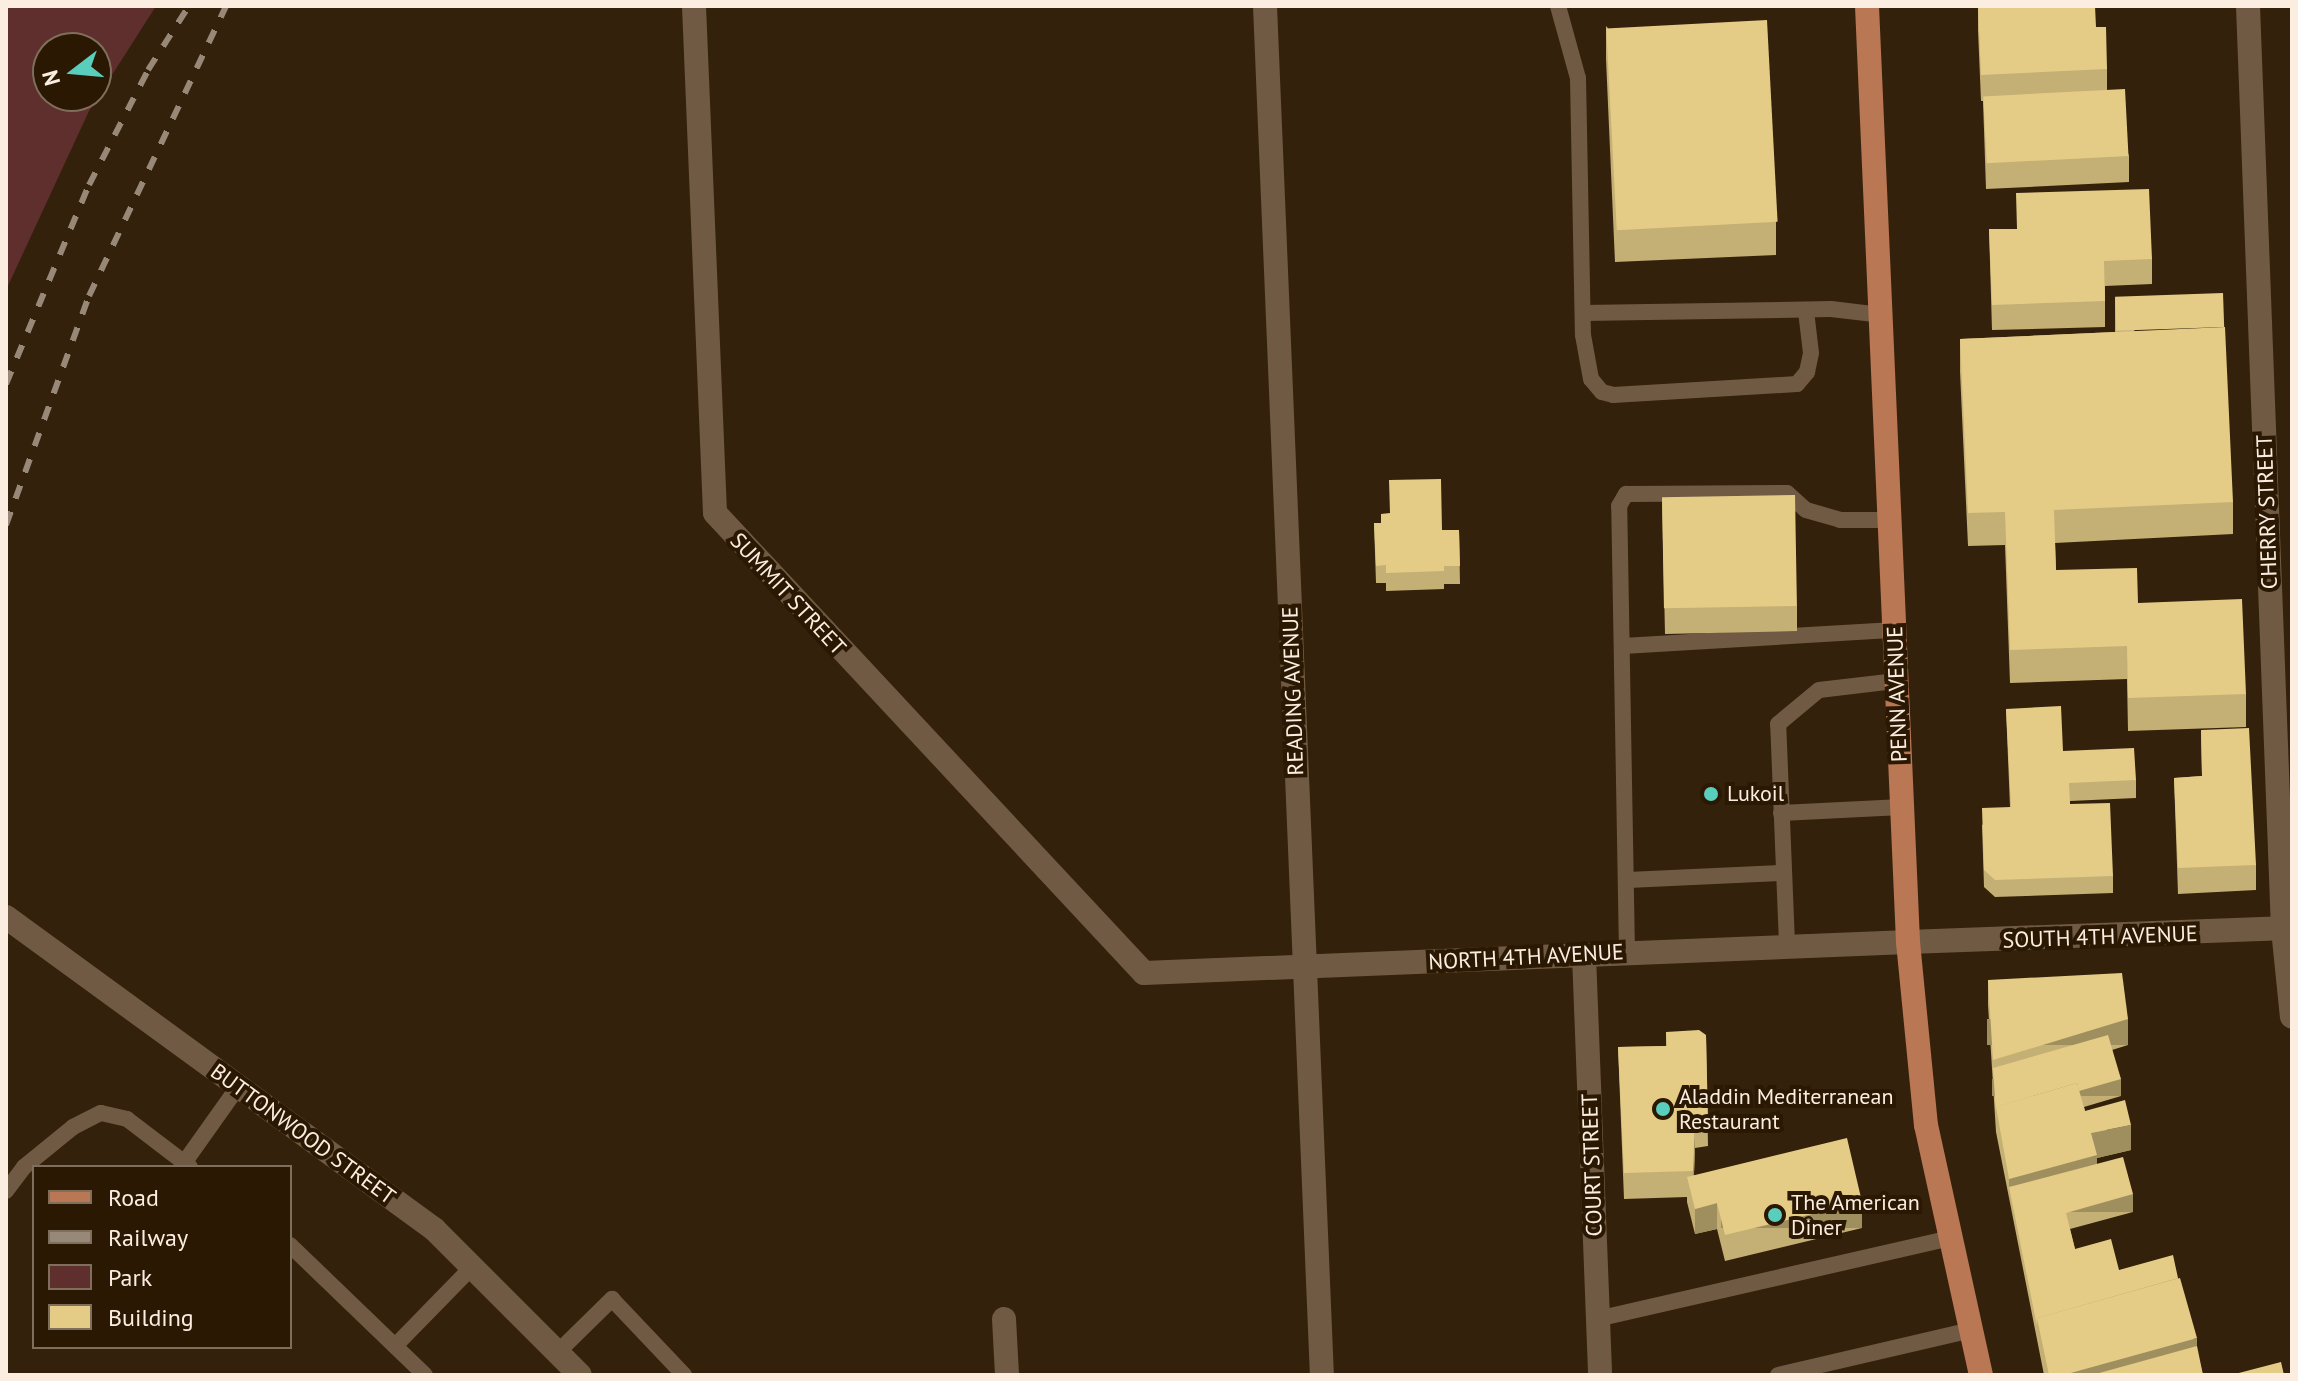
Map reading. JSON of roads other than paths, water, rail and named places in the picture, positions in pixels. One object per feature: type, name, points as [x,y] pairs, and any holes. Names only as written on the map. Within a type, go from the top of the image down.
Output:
[{"type":"main road","name":"PENN AVENUE","points":[[1867,6],[1908,942],[1926,1125],[1981,1375]]},
{"type":"street","name":"SUMMIT STREET","points":[[694,6],[715,513],[1144,973]]},
{"type":"street","name":"READING AVENUE","points":[[1265,6],[1322,1375]]},
{"type":"street","name":"CHERRY STREET","points":[[2248,6],[2292,1017]]},
{"type":"street","name":"BUTTONWOOD STREET","points":[[6,917],[434,1229],[474,1265],[580,1375]]},
{"type":"street","name":"SOUTH 4TH AVENUE","points":[[1908,942],[2288,928]]},
{"type":"street","name":"NORTH 4TH AVENUE","points":[[1144,973],[1787,944],[1908,942]]},
{"type":"street","name":"COURT STREET","points":[[1584,955],[1600,1375]]},
{"type":"street","points":[[1004,1319],[1007,1375]]},
{"type":"lane","points":[[1558,6],[1578,78],[1583,313],[1591,379],[1602,392],[1613,395],[1797,384],[1807,372],[1811,353],[1806,311]]},
{"type":"lane","points":[[1583,313],[1806,311],[1881,315]]},
{"type":"lane","points":[[1627,953],[1619,506],[1626,494],[1787,493],[1806,510],[1840,520],[1890,520]]},
{"type":"lane","points":[[1623,646],[1895,630]]},
{"type":"lane","points":[[1787,944],[1778,724],[1819,690],[1896,681]]},
{"type":"lane","points":[[1781,813],[1902,807]]},
{"type":"lane","points":[[1628,880],[1784,873]]},
{"type":"lane","points":[[6,1191],[48,1147],[86,1117],[101,1113],[127,1119],[187,1165],[238,1087]]},
{"type":"lane","points":[[1597,1319],[1951,1238]]},
{"type":"lane","points":[[292,1247],[425,1375]]},
{"type":"lane","points":[[395,1346],[474,1265]]},
{"type":"lane","points":[[558,1352],[612,1299],[684,1375]]},
{"type":"lane","points":[[1778,1375],[1971,1330]]},
{"type":"railway","points":[[6,384],[89,185],[148,70],[189,6]]},
{"type":"railway","points":[[6,525],[89,296],[226,6]]},
{"type":"place","name":"Lukoil","points":[[1711,794]]},
{"type":"place","name":"Aladdin Mediterranean Restaurant","points":[[1663,1109]]},
{"type":"place","name":"The American Diner","points":[[1775,1215]]}]
